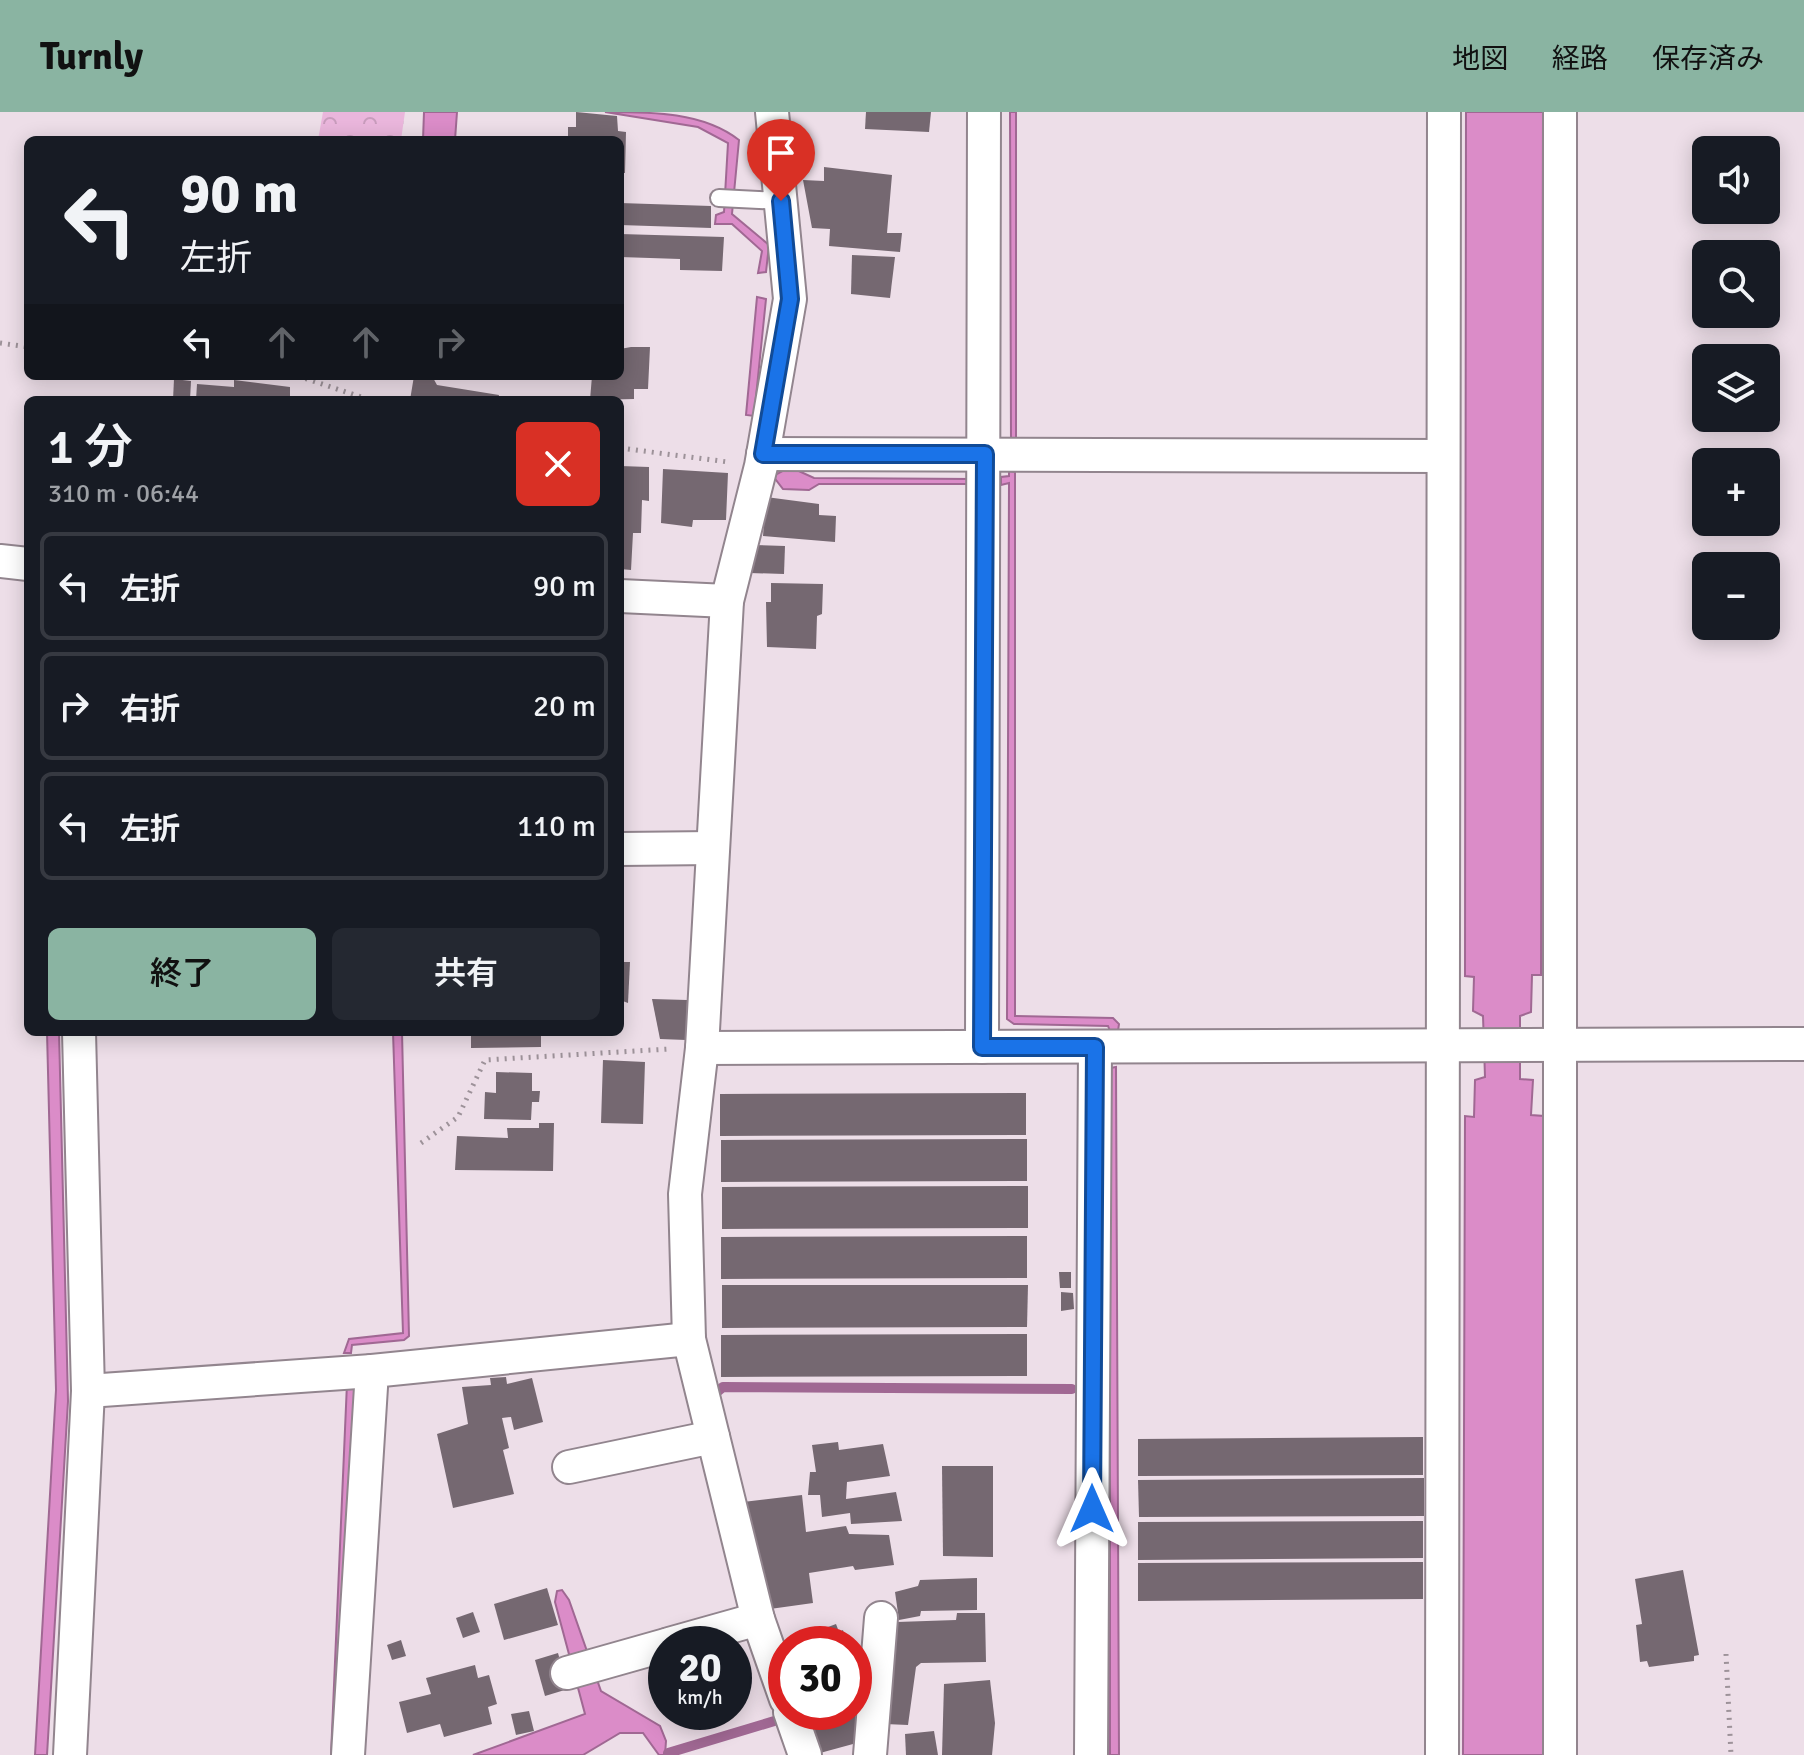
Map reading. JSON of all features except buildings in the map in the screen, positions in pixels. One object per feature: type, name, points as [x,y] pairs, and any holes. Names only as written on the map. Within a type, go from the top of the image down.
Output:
[{"type":"street","points":[[768,1648],[758,1619],[689,1339],[685,1194],[702,1048],[727,601],[762,460],[790,299],[772,112]]},
{"type":"street","points":[[982,1047],[984,112]]},
{"type":"street","points":[[1442,1755],[1456,1046],[1443,456],[1444,112]]},
{"type":"street","points":[[1560,112],[1551,1045],[1560,1755]]},
{"type":"street","points":[[762,460],[985,454],[1443,456]]},
{"type":"street","points":[[0,561],[24,564]]},
{"type":"street","points":[[624,596],[727,601]]},
{"type":"street","points":[[624,849],[713,848]]},
{"type":"street","points":[[70,1755],[88,1391],[79,1036]]},
{"type":"street","points":[[702,1048],[1804,1044]]},
{"type":"street","points":[[1091,1755],[1095,1047]]},
{"type":"street","points":[[88,1391],[372,1371],[689,1339]]},
{"type":"street","points":[[348,1755],[372,1371]]},
{"type":"street","points":[[569,1467],[713,1437]]},
{"type":"street","points":[[870,1755],[881,1618]]},
{"type":"street","points":[[733,1626],[758,1619]]},
{"type":"street","points":[[567,1673],[648,1650]]},
{"type":"street","points":[[796,1730],[805,1755]]},
{"type":"lane","points":[[719,198],[781,201]]},
{"type":"path","points":[[0,343],[24,346]]},
{"type":"path","points":[[310,380],[358,396]]},
{"type":"path","points":[[624,448],[762,460]]},
{"type":"path","points":[[421,1143],[458,1117],[485,1060],[702,1048]]},
{"type":"path","points":[[1726,1654],[1731,1755]]},
{"type":"green space","points":[[323,112],[405,112],[402,136],[319,136]]},
{"type":"shaded area","points":[[424,112],[457,112],[455,136],[423,136]]},
{"type":"shaded area","points":[[605,112],[659,113],[693,119],[710,124],[739,140],[732,214],[769,245],[766,272],[758,273],[762,251],[732,224],[715,224],[716,215],[724,212],[728,143],[698,127]]},
{"type":"shaded area","points":[[1010,112],[1016,112],[1016,443],[1011,442]]},
{"type":"shaded area","points":[[1466,112],[1543,112],[1541,975],[1532,975],[1531,1012],[1520,1016],[1520,1079],[1533,1080],[1531,1115],[1544,1116],[1547,1755],[1463,1755],[1465,1116],[1474,1117],[1475,1080],[1485,1077],[1483,1016],[1473,1011],[1474,977],[1465,976]]},
{"type":"shaded area","points":[[757,297],[766,299],[754,416],[746,415]]},
{"type":"shaded area","points":[[790,467],[814,478],[973,479],[973,484],[819,484],[809,490],[783,489],[773,476]]},
{"type":"shaded area","points":[[1009,471],[1015,472],[1015,1016],[1113,1018],[1119,1024],[1118,1031],[1110,1031],[1108,1026],[1014,1024],[1007,1019],[1009,483],[1001,485],[1001,477],[1009,476]]},
{"type":"shaded area","points":[[47,1036],[59,1036],[68,1401],[47,1755],[35,1755],[56,1390]]},
{"type":"shaded area","points":[[393,1036],[402,1036],[409,1336],[404,1340],[352,1345],[351,1353],[344,1353],[349,1339],[403,1333]]},
{"type":"shaded area","points":[[1116,1067],[1119,1755],[1110,1755],[1110,1068]]},
{"type":"shaded area","points":[[347,1383],[355,1383],[337,1755],[331,1755]]},
{"type":"shaded area","points":[[562,1590],[569,1600],[601,1691],[648,1719],[648,1730],[662,1730],[666,1741],[665,1755],[659,1755],[643,1733],[620,1733],[583,1755],[473,1755],[585,1714],[555,1602],[557,1591]]},
{"type":"waterway","points":[[718,1391],[723,1387],[1072,1389]]},
{"type":"waterway","points":[[668,1753],[768,1723]]},
{"type":"route","points":[[781,201],[790,299],[763,454],[985,454],[982,1047],[1095,1047],[1092,1509]]}]
